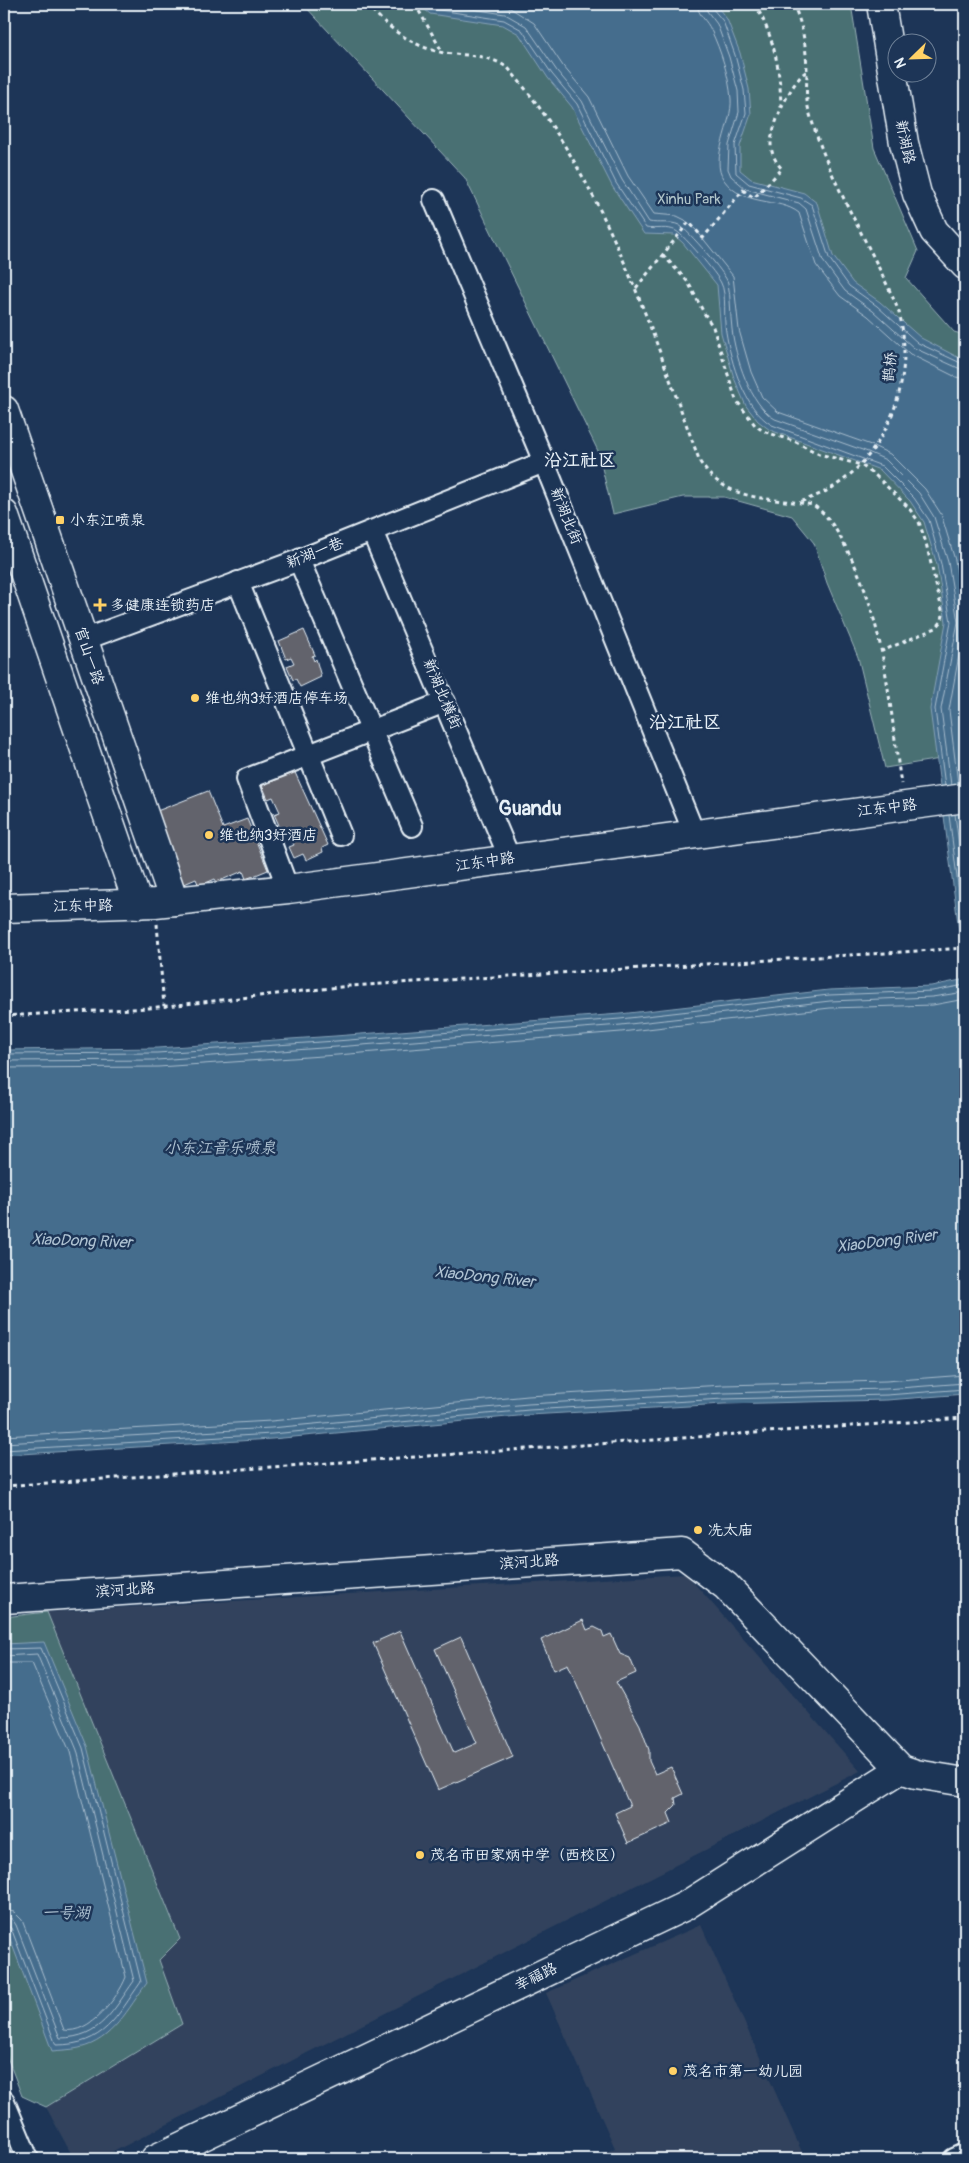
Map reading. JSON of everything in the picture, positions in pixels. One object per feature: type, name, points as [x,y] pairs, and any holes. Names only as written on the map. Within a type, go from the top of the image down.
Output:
[{"type":"street","name":"新湖路","points":[[881,4],[904,144],[917,194],[934,231],[965,265]]},
{"type":"street","name":"新湖北街","points":[[434,200],[544,462],[694,833]]},
{"type":"street","name":"官山一路","points":[[4,410],[132,782],[156,903]]},
{"type":"street","name":"新湖一巷","points":[[84,640],[299,560],[544,462]]},
{"type":"street","points":[[4,514],[100,793],[156,903]]},
{"type":"street","name":"新湖北横街","points":[[372,531],[510,859]]},
{"type":"street","points":[[299,560],[412,826]]},
{"type":"street","points":[[238,582],[341,836]]},
{"type":"street","points":[[288,890],[247,779],[371,729],[445,702]]},
{"type":"street","points":[[100,793],[132,782]]},
{"type":"street","name":"江东中路","points":[[4,908],[156,903],[288,890],[694,833],[965,798]]},
{"type":"street","name":"滨河北路","points":[[4,1599],[682,1553],[726,1586],[901,1768],[916,1774],[965,1782]]},
{"type":"street","name":"幸福路","points":[[155,2159],[684,1906],[901,1768]]},
{"type":"street","points":[[4,2101],[28,2159]]},
{"type":"street","points":[[954,2159],[965,2154]]},
{"type":"path","points":[[367,4],[393,30],[443,53],[481,56],[497,60],[515,76],[559,138],[585,182],[636,288],[700,462],[706,472],[718,483],[732,490],[755,497],[813,505],[821,510],[836,531],[855,564],[872,608],[882,651],[904,806]]},
{"type":"path","points":[[415,4],[443,53]]},
{"type":"path","points":[[755,4],[768,28],[775,48],[780,75],[781,110]]},
{"type":"path","name":"鹊桥","points":[[793,4],[801,22],[807,71],[806,94],[820,142],[834,178],[898,312],[904,332],[904,361],[897,405],[886,429],[862,464],[838,485],[800,502]]},
{"type":"path","points":[[636,288],[689,222],[703,238],[743,190],[754,198],[782,168],[776,161],[771,144],[781,110],[802,74],[807,71]]},
{"type":"path","points":[[662,255],[688,282],[700,307],[713,327],[736,400],[755,425],[763,432],[796,442],[819,454],[862,464],[908,507],[919,522],[926,542],[942,621],[936,628],[882,651]]},
{"type":"path","points":[[156,903],[164,1006]]},
{"type":"path","points":[[4,1016],[164,1006],[349,986],[965,948]]},
{"type":"path","points":[[4,1486],[965,1418]]},
{"type":"shaded area","name":"茂名市田家炳中学（西校区）","points":[[686,1574],[860,1771],[99,2159],[74,2159],[46,2107],[182,2024],[159,1960],[180,1938],[47,1612]]},
{"type":"shaded area","name":"茂名市第一幼儿园","points":[[701,1925],[805,2159],[591,2159],[615,2148],[546,1993]]},
{"type":"green space","name":"Xinhu Park","points":[[303,4],[851,4],[874,148],[918,251],[906,278],[954,332],[965,335],[965,755],[885,768],[858,657],[827,583],[814,543],[792,516],[724,497],[683,497],[613,514],[598,451],[465,178]]},
{"type":"green space","name":"一号湖","points":[[47,1612],[180,1939],[159,1960],[182,2024],[46,2107],[22,2096],[4,2049],[4,1617]]},
{"type":"water","points":[[418,4],[715,4],[727,19],[740,53],[749,89],[751,114],[740,146],[740,170],[751,179],[804,193],[817,203],[833,256],[853,283],[880,302],[921,338],[965,361],[965,977],[930,709],[946,622],[937,565],[924,522],[910,501],[880,470],[770,430],[758,421],[746,406],[734,378],[721,333],[717,285],[683,243],[674,235],[644,234],[612,186],[572,107],[548,78],[519,34],[503,25],[430,14]]},
{"type":"water","points":[[961,980],[965,981],[965,1394],[887,1400],[724,1404],[529,1415],[272,1439],[4,1455],[4,1050],[157,1048],[335,1036],[620,1014],[829,990],[931,986]]},
{"type":"water","name":"一号湖","points":[[44,1642],[87,1746],[147,1983],[119,2022],[101,2038],[79,2048],[52,2051],[4,1923],[4,1644]]},
{"type":"building","points":[[304,630],[315,655],[312,656],[314,661],[316,659],[321,677],[300,687],[296,679],[293,680],[287,666],[294,663],[291,657],[286,659],[279,641]]},
{"type":"building","points":[[292,766],[328,845],[322,848],[323,852],[306,860],[303,854],[294,858],[289,847],[294,845],[287,830],[282,832],[274,814],[280,812],[273,797],[268,799],[260,780]]},
{"type":"building","name":"维也纳3好酒店","points":[[208,791],[223,828],[247,819],[268,870],[246,879],[243,871],[217,882],[215,879],[199,886],[196,879],[182,885],[157,811]]},
{"type":"building","points":[[583,1620],[587,1630],[594,1627],[602,1631],[604,1637],[611,1634],[620,1654],[630,1658],[636,1673],[616,1682],[640,1725],[649,1750],[649,1761],[655,1774],[671,1767],[683,1794],[675,1798],[676,1805],[668,1813],[672,1823],[628,1843],[615,1813],[630,1806],[568,1664],[554,1670],[541,1640]]},
{"type":"building","points":[[400,1631],[454,1753],[477,1743],[435,1649],[461,1637],[513,1757],[438,1790],[373,1643]]},
{"type":"place","name":"小东江喷泉","points":[[60,520]]},
{"type":"place","name":"多健康连锁药店","points":[[100,605]]},
{"type":"place","name":"维也纳3好酒店停车场","points":[[195,698]]},
{"type":"place","name":"维也纳3好酒店","points":[[209,835]]},
{"type":"place","name":"冼太庙","points":[[698,1530]]},
{"type":"place","name":"茂名市田家炳中学（西校区）","points":[[420,1855]]},
{"type":"place","name":"茂名市第一幼儿园","points":[[673,2071]]},
{"type":"district","name":"沿江社区","points":[[580,460]]},
{"type":"district","name":"沿江社区","points":[[685,722]]},
{"type":"district","name":"Guandu","points":[[530,808]]},
{"type":"water label","name":"小东江音乐喷泉","points":[[220,1148]]},
{"type":"water label","name":"XiaoDong River","points":[[82,1241]]},
{"type":"water label","name":"XiaoDong River","points":[[887,1241]]},
{"type":"water label","name":"XiaoDong River","points":[[485,1277]]}]
